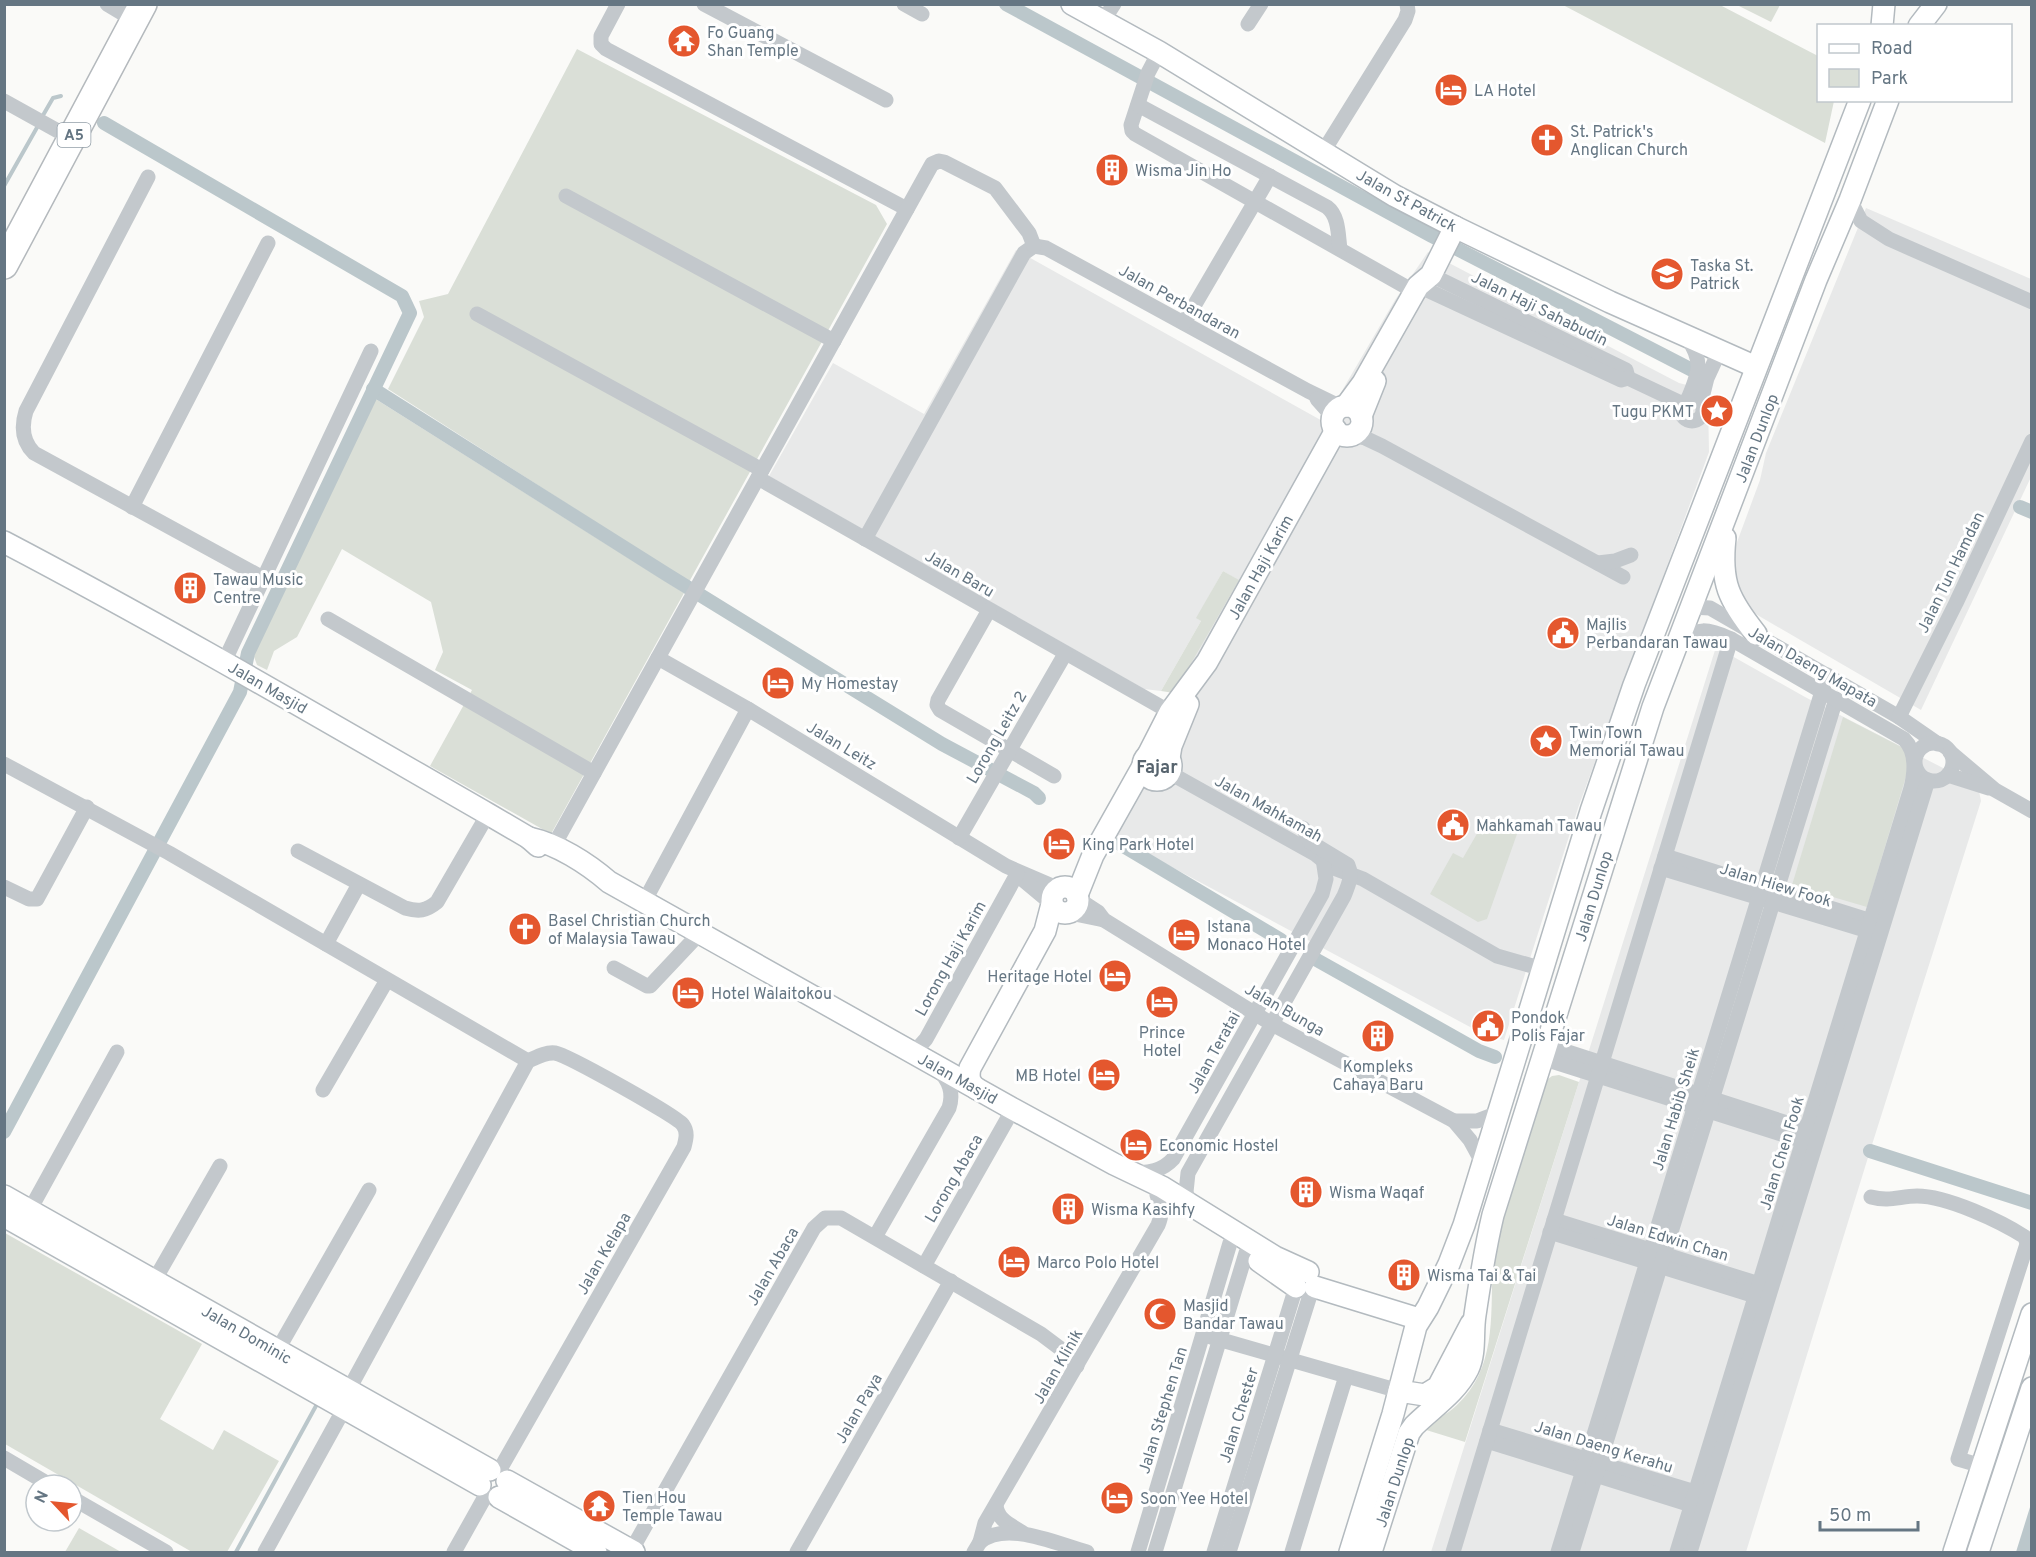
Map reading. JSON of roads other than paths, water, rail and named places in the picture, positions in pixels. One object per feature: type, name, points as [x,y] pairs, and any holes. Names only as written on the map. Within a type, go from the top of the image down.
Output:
[{"type":"highway","name":"A5","points":[[4,231],[46,124],[125,7]]},
{"type":"highway","name":"A5","points":[[4,264],[125,7]]},
{"type":"street","points":[[618,4],[601,36],[603,47],[907,209]]},
{"type":"street","points":[[704,4],[886,100]]},
{"type":"street","points":[[904,4],[922,14]]},
{"type":"street","name":"Jalan St Patrick","points":[[1072,4],[1109,13],[1159,52],[1395,196],[1449,239],[1756,367]]},
{"type":"street","points":[[1248,24],[1261,4]]},
{"type":"street","points":[[1323,152],[1405,20],[1408,11],[1407,4]]},
{"type":"street","points":[[1882,24],[1884,4]]},
{"type":"street","points":[[1921,24],[1936,4]]},
{"type":"street","name":"Jalan Haji Sahabudin","points":[[1159,52],[1146,77],[1131,125],[1135,134],[1340,249],[1433,288],[1621,380],[1628,378],[1691,402]]},
{"type":"street","points":[[4,101],[46,124]]},
{"type":"street","name":"Jalan Dunlop","points":[[1350,1552],[1419,1320],[1449,1264],[1464,1225],[1591,811],[1634,685],[1859,102]]},
{"type":"street","name":"Jalan Dunlop","points":[[1371,1552],[1409,1433],[1421,1418],[1456,1386],[1468,1368],[1474,1348],[1474,1318],[1485,1248],[1493,1215],[1653,707],[1887,102]]},
{"type":"street","points":[[1138,105],[1333,211],[1340,249]]},
{"type":"street","points":[[553,847],[907,209],[933,164],[939,161],[944,162],[995,188],[1029,233],[1034,246],[1024,253],[865,539]]},
{"type":"street","points":[[1184,323],[1270,176]]},
{"type":"street","points":[[148,177],[26,411],[22,430],[24,438],[34,453],[264,578]]},
{"type":"street","points":[[566,196],[834,341]]},
{"type":"street","points":[[1850,200],[1861,221],[1889,239],[2031,302]]},
{"type":"street","points":[[1347,421],[1363,383],[1433,288],[1449,239]]},
{"type":"street","points":[[132,507],[268,243]]},
{"type":"street","name":"Jalan Perbandaran","points":[[1034,246],[1046,248],[1308,391],[1321,403],[1382,446],[1623,577]]},
{"type":"street","name":"Jalan Baru","points":[[477,314],[760,474],[865,539],[1145,699],[1168,727]]},
{"type":"street","points":[[1756,367],[1774,357],[1781,350],[1802,318]]},
{"type":"street","points":[[1686,337],[1698,356],[1699,364],[1691,402]]},
{"type":"street","points":[[229,665],[264,578],[371,351]]},
{"type":"street","points":[[1691,402],[1707,378],[1719,352]]},
{"type":"street","name":"Jalan Haji Karim","points":[[1157,767],[1168,727],[1207,662],[1313,471],[1347,421]]},
{"type":"street","name":"Jalan Tun Hamdan","points":[[1899,717],[1956,603],[2031,441]]},
{"type":"street","points":[[1728,511],[1723,555],[1725,581],[1734,605],[1756,634]]},
{"type":"street","name":"Jalan Masjid","points":[[4,542],[229,665],[529,838],[542,849],[592,877],[609,882]]},
{"type":"street","points":[[1598,563],[1615,561],[1632,555]]},
{"type":"street","points":[[1634,685],[1647,665],[1671,616],[1682,609],[1691,607]]},
{"type":"street","name":"Jalan Daeng Mapata","points":[[1691,607],[1710,608],[1899,717],[1944,748],[1995,790]]},
{"type":"street","points":[[989,610],[937,705],[940,710],[1054,776]]},
{"type":"street","points":[[328,619],[594,773]]},
{"type":"street","name":"Jalan Daeng Mapata","points":[[1678,643],[1686,635],[1700,630],[1715,632],[1731,639],[1904,739],[1909,744],[1915,764]]},
{"type":"street","points":[[1453,1552],[1731,639]]},
{"type":"street","name":"Lorong Leitz 2","points":[[959,838],[1065,654]]},
{"type":"street","name":"Jalan Leitz","points":[[658,658],[748,709],[1011,870]]},
{"type":"street","name":"Jalan Habib Sheik","points":[[1558,1552],[1591,1467],[1704,1103],[1829,695],[1827,675]]},
{"type":"street","points":[[644,902],[748,709]]},
{"type":"street","points":[[1932,743],[1944,748],[1953,761],[1951,771],[1938,781],[1928,780],[1919,774],[1915,764],[1922,748],[1932,743]]},
{"type":"street","points":[[4,764],[169,853],[528,1061],[265,1552]]},
{"type":"street","name":"Jalan Chen Fook","points":[[1876,928],[1915,764]]},
{"type":"street","points":[[976,1089],[969,1079],[970,1068],[1036,948],[1125,798],[1145,783],[1157,767]]},
{"type":"street","name":"Jalan Mahkamah","points":[[1157,767],[1323,860],[1349,879],[1371,883],[1497,956],[1543,969]]},
{"type":"street","points":[[1948,775],[1995,790],[2031,811]]},
{"type":"street","name":"Jalan Chen Fook","points":[[1690,1552],[1700,1501],[1811,1137],[1876,928],[1928,780]]},
{"type":"street","points":[[4,887],[29,899],[37,899],[87,807]]},
{"type":"street","points":[[298,851],[405,908],[417,911],[428,909],[437,902],[488,814]]},
{"type":"street","name":"Jalan Mahkamah","points":[[1303,828],[1310,842],[1345,862],[1350,870],[1349,879]]},
{"type":"street","name":"Jalan Masjid","points":[[529,838],[543,841],[596,871],[609,882],[976,1089],[1114,1164],[1134,1172],[1275,1257],[1307,1285],[1419,1320]]},
{"type":"street","name":"Jalan Teratai","points":[[1134,1172],[1147,1173],[1161,1168],[1173,1159],[1322,894],[1326,879],[1323,860]]},
{"type":"street","name":"Jalan Hiew Fook","points":[[1663,862],[1876,928]]},
{"type":"street","name":"Jalan Bunga","points":[[1011,870],[1066,900],[1098,912],[1104,920],[1272,1024],[1454,1121],[1470,1140],[1482,1162]]},
{"type":"street","name":"Lorong Haji Karim","points":[[907,1050],[918,1048],[926,1039],[1011,870]]},
{"type":"street","points":[[1190,1205],[1186,1192],[1188,1173],[1272,1024],[1349,879]]},
{"type":"street","points":[[326,944],[359,884]]},
{"type":"street","points":[[614,969],[650,986],[699,933]]},
{"type":"street","points":[[323,1090],[387,980]]},
{"type":"street","points":[[1544,1051],[1811,1137]]},
{"type":"street","points":[[19,1217],[117,1052]]},
{"type":"street","name":"Jalan Kelapa","points":[[454,1552],[687,1138],[679,1121],[563,1056],[554,1053],[545,1054],[528,1061]]},
{"type":"street","points":[[875,1237],[952,1100],[950,1087],[936,1066]]},
{"type":"street","name":"Lorong Abaca","points":[[924,1266],[1013,1109]]},
{"type":"street","points":[[1454,1121],[1477,1121],[1498,1113]]},
{"type":"street","points":[[1114,1164],[1122,1174],[1238,1248],[1307,1285]]},
{"type":"street","points":[[154,1281],[220,1166]]},
{"type":"street","points":[[277,1351],[369,1190]]},
{"type":"street","name":"Jalan Dominic","points":[[4,1196],[19,1217],[494,1483],[629,1552]]},
{"type":"street","name":"Jalan Klinik","points":[[977,1547],[985,1523],[1158,1225],[1162,1216],[1162,1207],[1156,1196]]},
{"type":"street","points":[[1872,1197],[1883,1200],[1917,1196],[1939,1199],[1973,1212],[2025,1237],[2027,1244],[1958,1459],[1982,1466]]},
{"type":"street","name":"Jalan Dominic","points":[[19,1217],[154,1281],[277,1351],[346,1400]]},
{"type":"street","name":"Jalan Abaca","points":[[629,1552],[819,1222],[825,1218],[841,1218],[1041,1334]]},
{"type":"street","name":"Jalan Edwin Chan","points":[[1552,1226],[1764,1292]]},
{"type":"street","name":"Jalan Stephen Tan","points":[[1138,1552],[1203,1335],[1238,1248]]},
{"type":"street","name":"Jalan Stephen Tan","points":[[1155,1552],[1219,1340],[1238,1248]]},
{"type":"street","name":"Jalan Paya","points":[[797,1552],[951,1281]]},
{"type":"street","name":"Jalan Chester","points":[[1214,1552],[1307,1285]]},
{"type":"street","points":[[1954,1552],[2031,1314]]},
{"type":"street","points":[[1203,1335],[1399,1391],[1425,1395],[1443,1382],[1474,1318]]},
{"type":"street","points":[[1041,1334],[1080,1347],[1087,1346],[1091,1342]]},
{"type":"street","points":[[1041,1334],[1065,1352],[1077,1366]]},
{"type":"street","name":"Jalan Chester","points":[[1229,1552],[1282,1358]]},
{"type":"street","points":[[1292,1552],[1346,1376]]},
{"type":"street","points":[[1978,1552],[2031,1388]]},
{"type":"street","name":"Jalan Daeng Kerahu","points":[[1488,1435],[1700,1501]]},
{"type":"street","points":[[4,1458],[30,1473]]},
{"type":"street","name":"Jalan Habib Sheik","points":[[1572,1552],[1591,1467]]},
{"type":"street","name":"Jalan Dominic","points":[[494,1483],[596,1552]]},
{"type":"street","name":"Jalan Chen Fook","points":[[1677,1552],[1700,1501]]},
{"type":"street","points":[[84,1505],[166,1552]]},
{"type":"street","points":[[996,1505],[996,1512],[1002,1520],[1025,1534],[1087,1552]]},
{"type":"street","points":[[977,1547],[993,1534],[1025,1534]]},
{"type":"waterway","points":[[1006,4],[1432,236],[1692,370]]},
{"type":"waterway","points":[[42,117],[53,98],[61,96]]},
{"type":"waterway","points":[[4,1132],[240,692],[248,653],[410,313],[402,296],[104,123]]},
{"type":"waterway","points":[[4,186],[39,124]]},
{"type":"waterway","points":[[373,389],[666,574],[942,744],[1034,793],[1039,798]]},
{"type":"waterway","points":[[2020,507],[2032,512]]},
{"type":"waterway","points":[[1120,844],[1281,940]]},
{"type":"waterway","points":[[1315,959],[1479,1051],[1495,1057]]},
{"type":"waterway","points":[[1870,1151],[2032,1203]]},
{"type":"waterway","points":[[236,1552],[317,1404]]},
{"type":"place","name":"Fo Guang Shan Temple","points":[[684,41]]},
{"type":"place","name":"LA Hotel","points":[[1451,90]]},
{"type":"place","name":"St. Patrick's Anglican Church","points":[[1547,140]]},
{"type":"place","name":"Wisma Jin Ho","points":[[1112,170]]},
{"type":"place","name":"Taska St. Patrick","points":[[1667,274]]},
{"type":"place","name":"Tugu PKMT","points":[[1717,411]]},
{"type":"place","name":"Tawau Music Centre","points":[[190,588]]},
{"type":"place","name":"Majlis Perbandaran Tawau","points":[[1563,633]]},
{"type":"place","name":"My Homestay","points":[[778,683]]},
{"type":"place","name":"Twin Town Memorial Tawau","points":[[1546,741]]},
{"type":"place","name":"Mahkamah Tawau","points":[[1453,825]]},
{"type":"place","name":"King Park Hotel","points":[[1059,844]]},
{"type":"place","name":"Basel Christian Church of Malaysia Tawau","points":[[525,929]]},
{"type":"place","name":"Istana Monaco Hotel","points":[[1184,935]]},
{"type":"place","name":"Heritage Hotel","points":[[1115,976]]},
{"type":"place","name":"Hotel Walaitokou","points":[[688,993]]},
{"type":"place","name":"Prince Hotel","points":[[1162,1002]]},
{"type":"place","name":"Pondok Polis Fajar","points":[[1488,1026]]},
{"type":"place","name":"Kompleks Cahaya Baru","points":[[1378,1036]]},
{"type":"place","name":"MB Hotel","points":[[1104,1075]]},
{"type":"place","name":"Economic Hostel","points":[[1136,1145]]},
{"type":"place","name":"Wisma Waqaf","points":[[1306,1192]]},
{"type":"place","name":"Wisma Kasihfy","points":[[1068,1209]]},
{"type":"place","name":"Marco Polo Hotel","points":[[1014,1262]]},
{"type":"place","name":"Wisma Tai & Tai","points":[[1404,1275]]},
{"type":"place","name":"Masjid Bandar Tawau","points":[[1160,1314]]},
{"type":"place","name":"Soon Yee Hotel","points":[[1117,1498]]},
{"type":"place","name":"Tien Hou Temple Tawau","points":[[599,1506]]},
{"type":"district","name":"Fajar","points":[[1157,767]]}]
